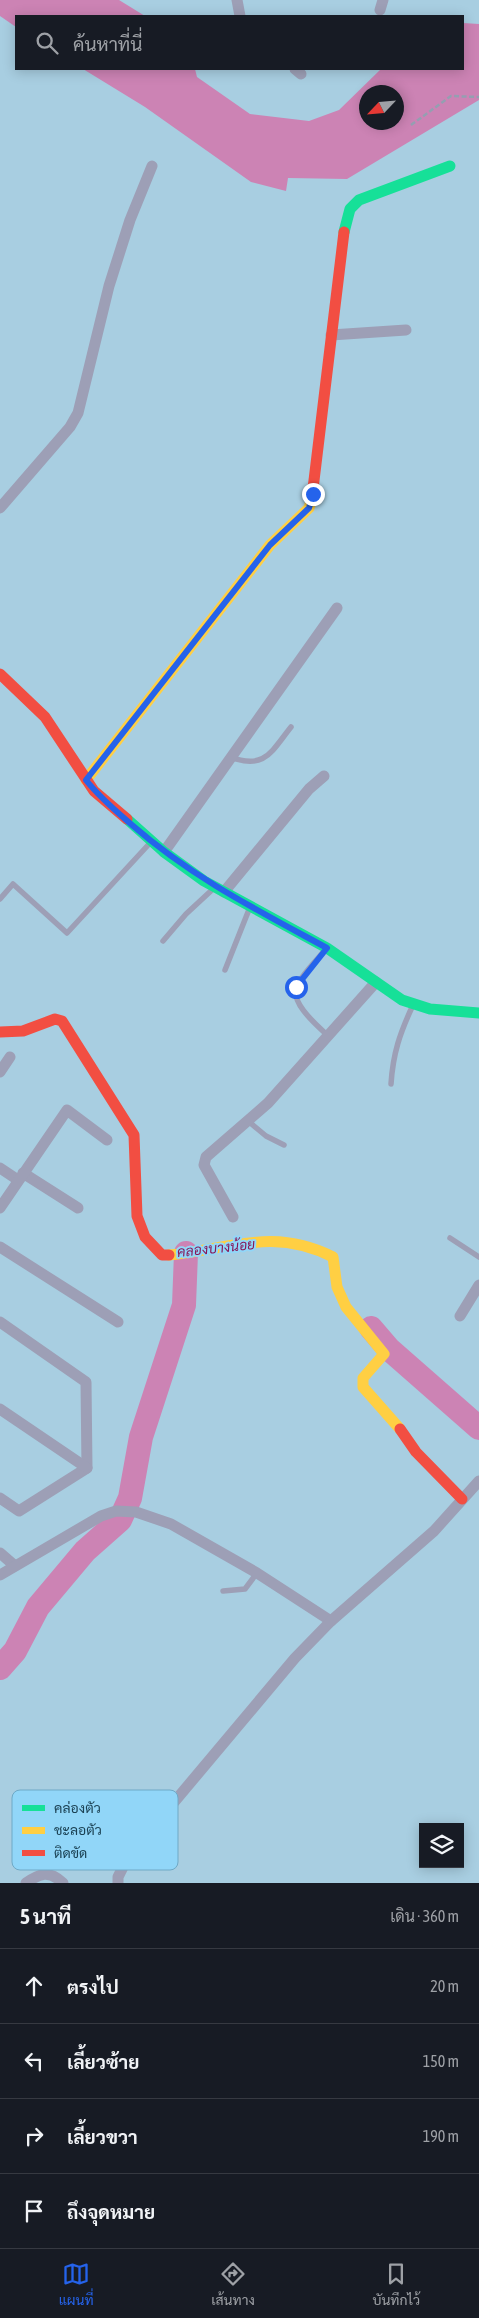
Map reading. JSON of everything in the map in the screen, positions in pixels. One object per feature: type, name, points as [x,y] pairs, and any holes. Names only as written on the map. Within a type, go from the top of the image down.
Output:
[{"type":"street","points":[[237,0],[240,15]]},
{"type":"street","points":[[0,508],[70,427],[78,413],[109,286],[130,220],[152,166]]},
{"type":"street","points":[[86,780],[264,552],[309,508],[313,494],[345,225],[350,209],[359,200],[450,166]]},
{"type":"street","points":[[331,335],[406,330]]},
{"type":"street","points":[[164,852],[337,608]]},
{"type":"street","points":[[0,674],[46,716],[86,780],[101,798],[164,852],[250,907],[327,948],[402,1000],[413,1005],[479,1013]]},
{"type":"street","points":[[220,889],[309,789],[324,776]]},
{"type":"street","points":[[232,1217],[204,1161],[209,1154],[268,1103],[376,982]]},
{"type":"street","points":[[0,1032],[23,1031],[58,1018],[62,1020],[134,1135],[137,1216],[145,1237],[162,1255],[262,1241],[279,1241],[306,1245],[333,1257],[337,1287],[346,1307],[384,1354],[363,1378],[363,1387],[402,1432],[416,1452],[462,1499]]},
{"type":"street","points":[[0,1072],[10,1057]]},
{"type":"street","points":[[0,1208],[20,1176],[67,1110],[107,1140]]},
{"type":"street","points":[[0,1168],[20,1176],[78,1208]]},
{"type":"street","points":[[0,1247],[118,1322]]},
{"type":"street","points":[[460,1316],[479,1285]]},
{"type":"street","points":[[0,1322],[86,1382],[87,1468]]},
{"type":"street","points":[[0,1409],[87,1468]]},
{"type":"street","points":[[0,1498],[19,1511],[87,1468]]},
{"type":"street","points":[[178,1795],[295,1658],[331,1621],[434,1531],[479,1481]]},
{"type":"street","points":[[0,1574],[90,1522],[116,1510],[136,1512],[171,1524],[257,1573],[331,1621]]},
{"type":"street","points":[[0,1553],[15,1566]]},
{"type":"street","points":[[118,1883],[118,1877],[122,1870]]},
{"type":"street","points":[[26,1883],[39,1874],[47,1873],[63,1883]]},
{"type":"lane","points":[[230,757],[246,763],[265,758],[291,727]]},
{"type":"lane","points":[[0,899],[13,884],[67,933],[151,842]]},
{"type":"lane","points":[[163,941],[186,914],[220,889]]},
{"type":"lane","points":[[225,970],[250,907]]},
{"type":"lane","points":[[327,948],[296,987],[296,995],[307,1016],[328,1036]]},
{"type":"lane","points":[[391,1084],[395,1051],[400,1034],[413,1005]]},
{"type":"lane","points":[[248,1121],[266,1136],[284,1145]]},
{"type":"lane","points":[[450,1238],[479,1257]]},
{"type":"lane","points":[[223,1592],[245,1589],[257,1573]]},
{"type":"path","points":[[411,125],[451,96],[479,97]]},
{"type":"shaded area","points":[[0,0],[119,0],[143,15],[15,15],[15,26],[0,16]]},
{"type":"shaded area","points":[[464,23],[479,24],[479,100],[347,179],[288,178],[286,191],[251,182],[145,107],[85,70],[195,70],[197,77],[250,114],[309,121],[339,110],[359,90],[359,130],[404,130],[404,85],[365,85],[380,70],[464,70]]},
{"type":"waterway","points":[[0,1668],[15,1651],[38,1607],[85,1551],[120,1520],[130,1498],[141,1437],[184,1305],[186,1253]]},
{"type":"waterway","name":"คลองบางน้อย","points":[[371,1328],[389,1349],[479,1428]]},
{"type":"traffic: fast","points":[[344,232],[350,209],[359,200],[450,166]]},
{"type":"traffic: fast","points":[[127,819],[164,852],[204,881],[327,948],[402,1000],[430,1009],[479,1013]]},
{"type":"traffic: slow","points":[[86,780],[270,545],[309,508],[312,497]]},
{"type":"traffic: slow","points":[[169,1255],[232,1245],[271,1242],[291,1243],[311,1248],[333,1257],[337,1287],[346,1307],[384,1354],[363,1378],[363,1387],[400,1429]]},
{"type":"traffic: jam","points":[[312,497],[344,232]]},
{"type":"traffic: jam","points":[[0,674],[45,717],[94,791],[127,819]]},
{"type":"traffic: jam","points":[[0,1032],[23,1031],[55,1019],[62,1021],[134,1135],[137,1216],[145,1237],[162,1255],[169,1255]]},
{"type":"traffic: jam","points":[[400,1429],[416,1452],[462,1499]]},
{"type":"route","points":[[296,987],[327,948],[204,880],[164,852],[101,798],[86,780],[223,602],[270,545],[309,508],[313,494]]}]
